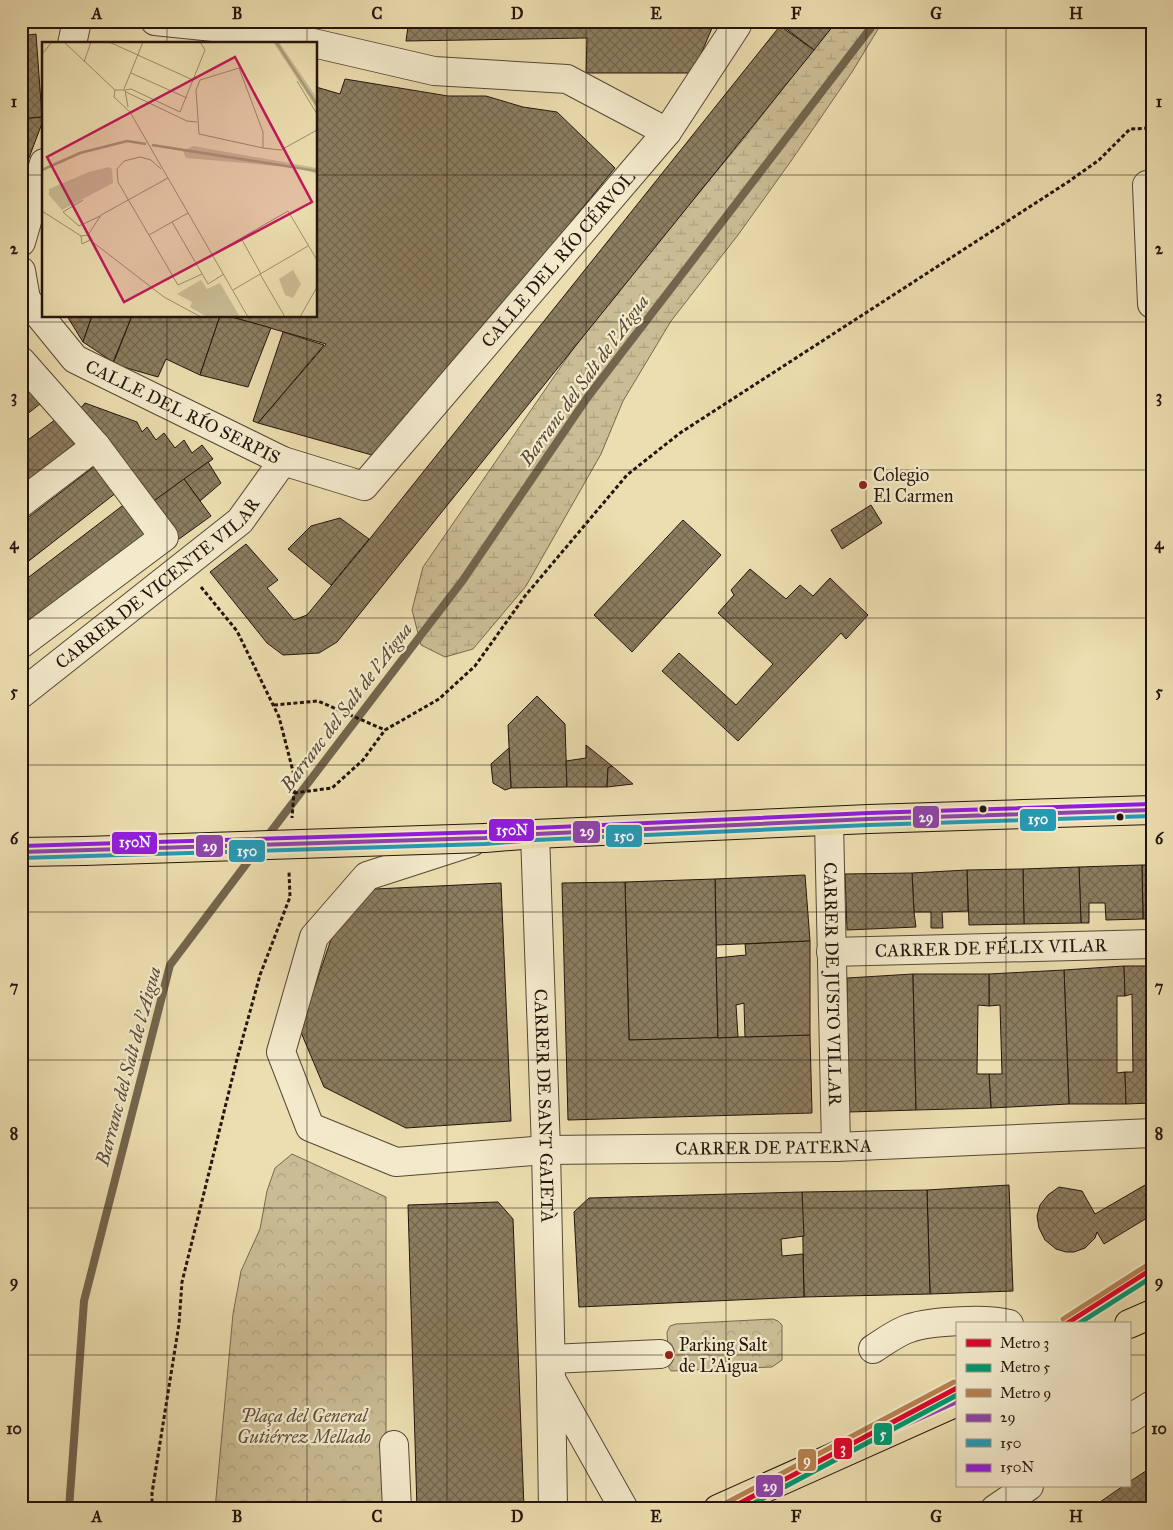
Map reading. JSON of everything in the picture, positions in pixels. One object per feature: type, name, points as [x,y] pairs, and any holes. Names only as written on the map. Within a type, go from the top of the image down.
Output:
[{"type":"main road","points":[[21,852],[485,838],[535,834],[1152,810]]},
{"type":"main road","points":[[1130,1324],[1152,1314]]},
{"type":"main road","points":[[718,1509],[956,1402]]},
{"type":"street","points":[[72,42],[77,21]]},
{"type":"street","points":[[155,21],[270,33],[309,42]]},
{"type":"street","name":"CALLE DEL RÍO CÉRVOL","points":[[364,486],[667,132],[737,25],[737,21]]},
{"type":"street","points":[[318,44],[434,71],[567,79],[667,132]]},
{"type":"street","points":[[21,242],[42,170]]},
{"type":"street","points":[[1149,185],[1152,304]]},
{"type":"street","name":"CALLE DEL RÍO SERPIS","points":[[21,271],[26,299],[75,359],[283,461],[364,486]]},
{"type":"street","points":[[21,361],[96,446],[21,503]]},
{"type":"street","name":"CARRER DE VICENTE VILAR","points":[[21,644],[164,537],[96,446]]},
{"type":"street","name":"CARRER DE VICENTE VILAR","points":[[21,694],[240,521],[283,461]]},
{"type":"street","name":"CARRER DE JUSTO VILLAR","points":[[829,822],[836,1147]]},
{"type":"street","name":"CARRER DE SANT GAIETÀ","points":[[535,834],[546,1150],[554,1509]]},
{"type":"street","name":"CARRER DE PATERNA","points":[[485,838],[367,876],[314,937],[281,1052],[310,1127],[396,1162],[546,1150],[836,1147],[1152,1133]]},
{"type":"street","name":"CARRER DE FÉLIX VILAR","points":[[831,952],[1152,944]]},
{"type":"street","points":[[872,1349],[907,1328],[925,1323],[996,1320],[1002,1322]]},
{"type":"street","points":[[551,1369],[660,1354]]},
{"type":"street","name":"CARRER DE SANT GAIETÀ","points":[[551,1369],[624,1509]]},
{"type":"street","points":[[1130,1419],[1152,1404]]},
{"type":"street","points":[[394,1445],[397,1509]]},
{"type":"street","points":[[995,1509],[1026,1488]]},
{"type":"path","points":[[294,793],[332,788],[363,760],[385,730],[439,699],[475,666],[525,596],[627,476],[680,433],[1068,182],[1099,160],[1130,129],[1152,128]]},
{"type":"path","points":[[180,567],[205,592],[237,631],[279,717],[295,779],[292,821]]},
{"type":"path","points":[[274,706],[318,701],[385,730]]},
{"type":"path","points":[[152,1509],[152,1493],[179,1324],[182,1282],[237,1059],[260,975],[290,897],[289,868]]},
{"type":"green space","points":[[835,21],[883,21],[852,72],[791,161],[738,235],[671,321],[623,401],[601,454],[526,586],[473,649],[445,657],[421,645],[412,610],[423,567],[591,323],[746,136]]},
{"type":"green space","name":"Plaça del General Gutiérrez Mellado","points":[[292,1154],[386,1197],[386,1509],[215,1509],[233,1314],[241,1271],[260,1229],[267,1191],[275,1168]]},
{"type":"green space","points":[[773,1319],[782,1325],[782,1360],[772,1367],[671,1371],[669,1368],[667,1332],[670,1326],[676,1324]]},
{"type":"building","points":[[340,21],[715,21],[693,73],[586,73],[587,38],[406,41],[408,26],[353,24]]},
{"type":"building","points":[[776,21],[837,21],[814,50]]},
{"type":"building","points":[[780,26],[814,50],[337,642],[319,653],[283,655],[267,643],[210,572],[246,544],[278,580],[267,588],[294,620],[307,615]]},
{"type":"building","points":[[36,34],[42,117],[21,119],[21,36]]},
{"type":"building","points":[[345,79],[448,96],[486,96],[523,107],[557,112],[615,168],[379,457],[258,423],[326,344],[235,318],[318,318],[318,88],[340,94]]},
{"type":"building","points":[[42,117],[42,123],[27,163],[21,164],[21,119]]},
{"type":"building","points":[[68,318],[91,318],[83,342]]},
{"type":"building","points":[[91,318],[131,318],[113,362],[83,342]]},
{"type":"building","points":[[131,318],[219,318],[200,375],[166,359],[158,377],[113,364]]},
{"type":"building","points":[[219,318],[235,318],[271,328],[248,387],[200,375]]},
{"type":"building","points":[[283,332],[324,345],[258,423],[253,421]]},
{"type":"building","points":[[21,377],[45,400],[21,419]]},
{"type":"building","points":[[85,403],[137,422],[142,432],[147,427],[156,440],[164,433],[175,448],[184,440],[192,453],[202,445],[213,459],[151,503],[80,409]]},
{"type":"building","points":[[59,417],[78,441],[21,486],[21,445]]},
{"type":"building","points":[[100,462],[121,489],[21,567],[21,523]]},
{"type":"building","points":[[208,462],[221,483],[200,501],[184,479]]},
{"type":"building","points":[[184,479],[211,516],[179,539],[151,503]]},
{"type":"building","points":[[130,500],[154,531],[21,633],[21,583]]},
{"type":"building","points":[[871,505],[882,523],[842,549],[831,530]]},
{"type":"building","points":[[340,518],[369,539],[331,585],[288,549],[311,526]]},
{"type":"building","points":[[683,520],[721,555],[632,652],[594,615]]},
{"type":"building","points":[[750,569],[786,599],[800,585],[813,596],[830,578],[868,615],[846,639],[841,633],[738,741],[662,671],[679,653],[736,705],[773,664],[718,613],[734,595],[731,590]]},
{"type":"building","points":[[537,696],[565,724],[567,787],[511,788],[508,725]]},
{"type":"building","points":[[586,745],[612,766],[608,768],[607,787],[567,787],[566,761],[586,758]]},
{"type":"building","points":[[509,748],[511,788],[505,790],[493,783],[491,764]]},
{"type":"building","points":[[612,766],[633,784],[607,787],[608,768]]},
{"type":"building","points":[[1142,865],[1152,865],[1152,919],[1143,919]]},
{"type":"building","points":[[1142,865],[1143,919],[1106,920],[1105,903],[1089,903],[1089,923],[1081,923],[1079,867]]},
{"type":"building","points":[[1079,867],[1081,923],[1024,924],[1023,869]]},
{"type":"building","points":[[1023,869],[1024,924],[969,925],[967,870]]},
{"type":"building","points":[[967,870],[968,911],[942,912],[943,928],[931,928],[931,912],[914,912],[912,873]]},
{"type":"building","points":[[912,873],[916,927],[847,930],[845,874]]},
{"type":"building","points":[[805,875],[810,941],[716,945],[715,879]]},
{"type":"building","points":[[715,879],[718,1038],[629,1040],[625,882]]},
{"type":"building","points":[[625,882],[629,1040],[810,1035],[812,1113],[568,1120],[562,883]]},
{"type":"building","points":[[501,883],[511,1121],[406,1128],[324,1087],[300,1030],[336,925],[375,889]]},
{"type":"building","points":[[810,941],[810,1035],[745,1037],[744,1003],[736,1005],[738,1037],[718,1038],[716,958],[746,955],[745,944]]},
{"type":"building","points":[[1124,966],[1125,996],[1117,996],[1117,1073],[1125,1072],[1126,1104],[1069,1104],[1064,970]]},
{"type":"building","points":[[1124,966],[1152,966],[1152,1103],[1126,1104],[1125,1072],[1133,1072],[1132,994],[1125,996]]},
{"type":"building","points":[[1064,970],[1069,1104],[991,1108],[989,1074],[1002,1074],[1000,1005],[989,1006],[989,974]]},
{"type":"building","points":[[913,974],[916,1110],[849,1112],[847,978]]},
{"type":"building","points":[[913,974],[989,974],[989,1006],[978,1005],[977,1074],[989,1074],[991,1108],[916,1110]]},
{"type":"building","points":[[1152,1181],[1152,1215],[1104,1244],[1097,1232],[1095,1238],[1085,1248],[1074,1252],[1066,1252],[1056,1249],[1045,1240],[1039,1228],[1037,1216],[1040,1205],[1048,1195],[1059,1187],[1082,1191],[1095,1214]]},
{"type":"building","points":[[1009,1185],[1013,1291],[930,1294],[927,1190]]},
{"type":"building","points":[[927,1190],[930,1294],[804,1297],[802,1192]]},
{"type":"building","points":[[802,1192],[804,1236],[781,1239],[782,1256],[803,1254],[804,1297],[579,1307],[574,1212],[589,1198]]},
{"type":"building","points":[[498,1202],[513,1219],[524,1508],[417,1509],[408,1205]]},
{"type":"building","points":[[1152,1467],[1152,1509],[1090,1509],[1120,1488],[1130,1488],[1130,1481]]},
{"type":"waterway","name":"Barranc del Salt de l'Aigua","points":[[266,838],[463,580],[587,398],[876,21]]},
{"type":"waterway","name":"Barranc del Salt de l'Aigua","points":[[69,1509],[84,1301],[170,965],[256,851]]},
{"type":"metro line","name":"9","points":[[1063,1319],[1149,1264]]},
{"type":"metro line","name":"3","points":[[1069,1322],[1152,1269]]},
{"type":"metro line","name":"5","points":[[1081,1322],[1152,1277]]},
{"type":"metro line","name":"9","points":[[726,1503],[954,1382]]},
{"type":"metro line","name":"3","points":[[729,1509],[956,1389]]},
{"type":"metro line","name":"5","points":[[743,1509],[956,1396]]},
{"type":"transit line","name":"150N","points":[[21,846],[485,832],[535,828],[869,813],[1152,804]]},
{"type":"transit line","name":"29","points":[[21,852],[485,838],[535,834],[869,819],[1152,810]]},
{"type":"transit line","name":"150","points":[[21,858],[485,844],[535,840],[869,825],[1152,816]]},
{"type":"transit line","name":"29","points":[[719,1509],[956,1402]]},
{"type":"place","name":"Colegio El Carmen","points":[[863,485]]},
{"type":"place","name":"Parking Salt de L'Aigua","points":[[669,1355]]}]
